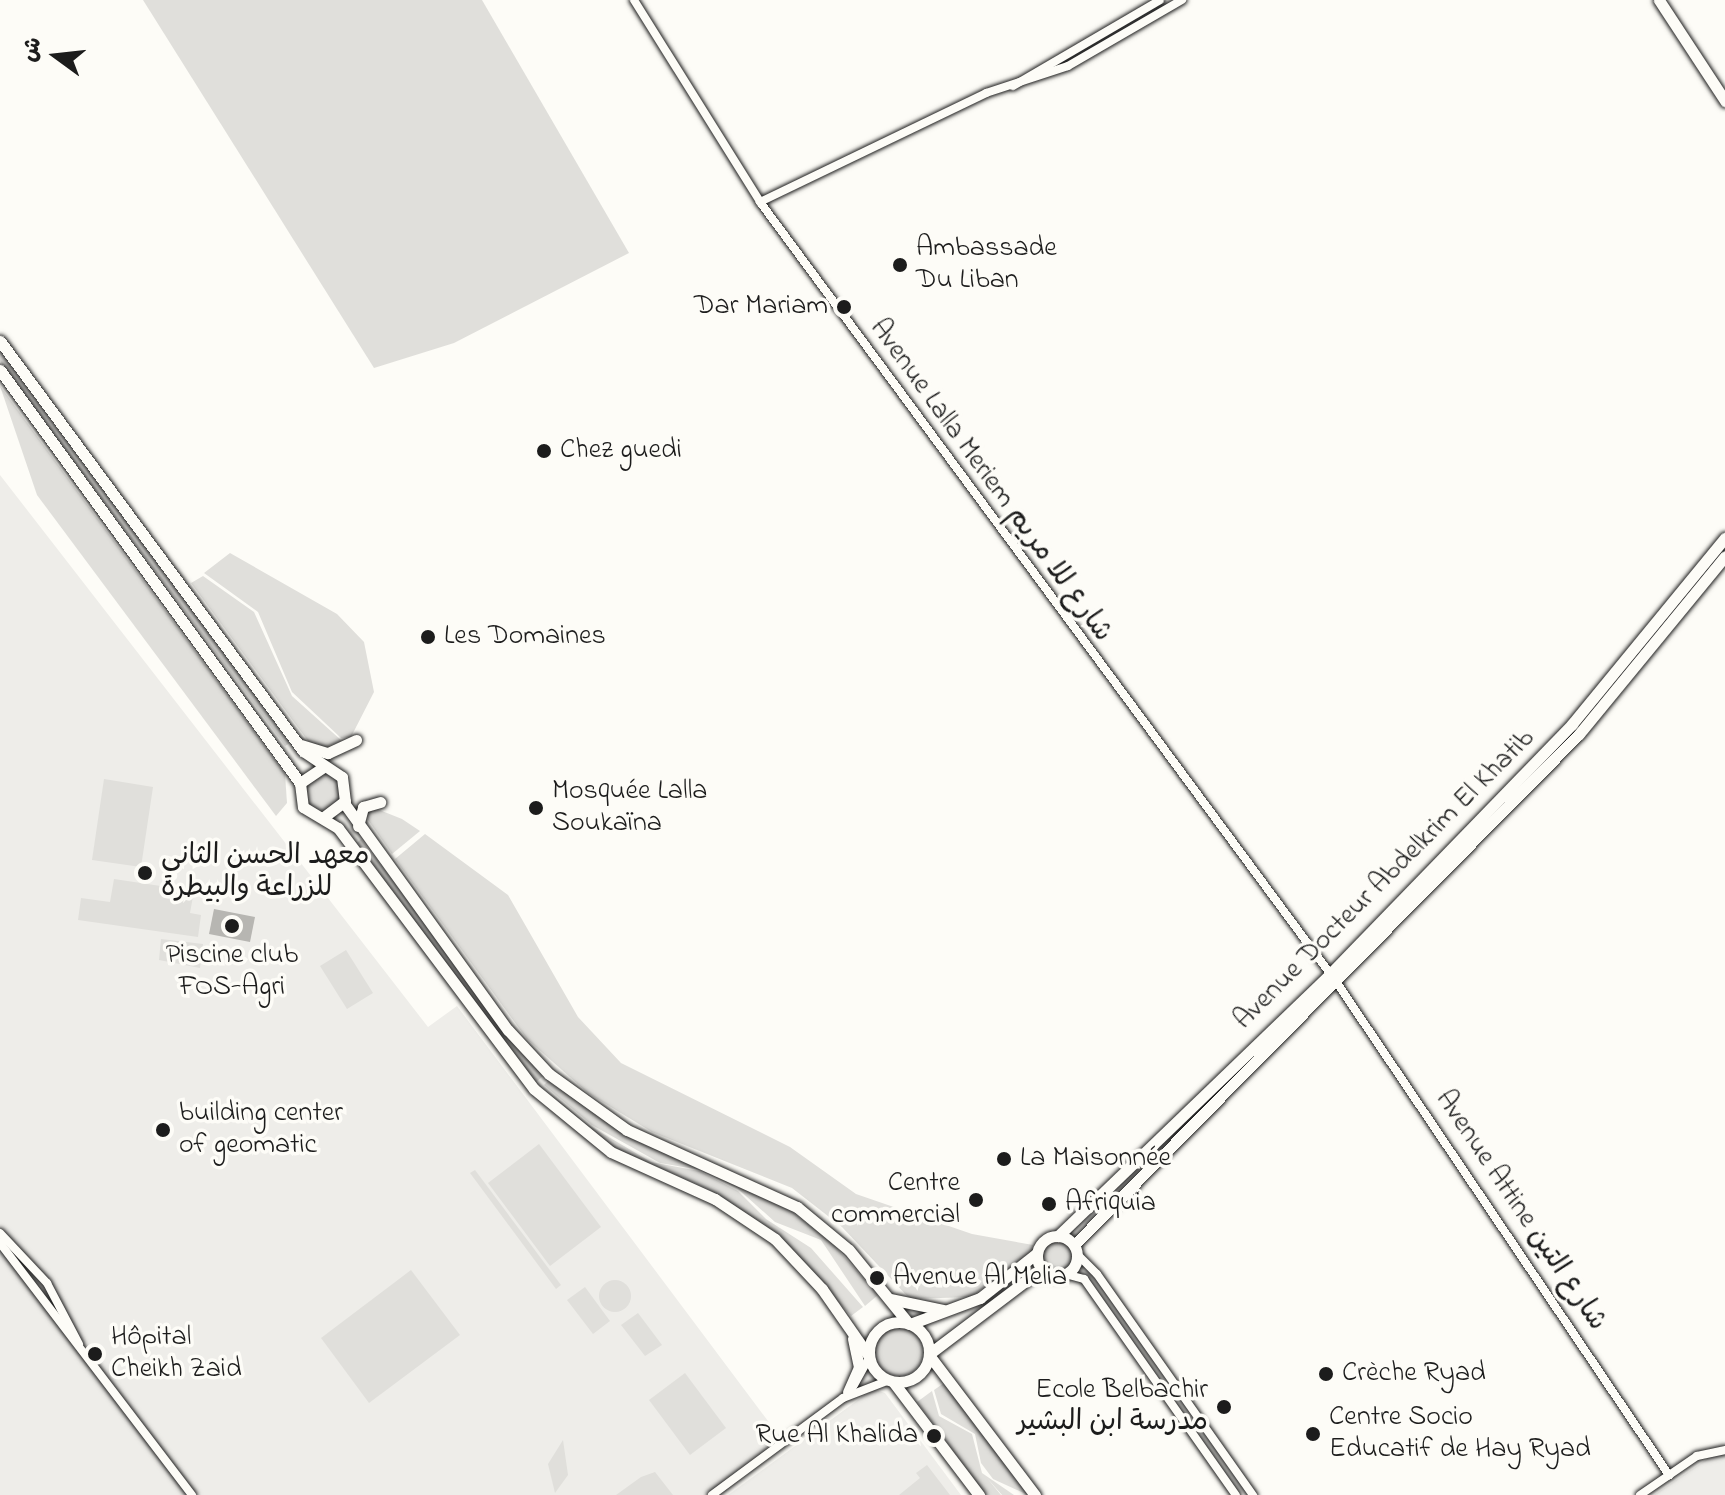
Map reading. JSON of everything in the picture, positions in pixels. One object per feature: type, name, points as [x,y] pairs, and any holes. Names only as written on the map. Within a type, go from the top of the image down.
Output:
[{"type":"main road","points":[[1659,0],[1725,101]]},
{"type":"main road","points":[[0,341],[296,741],[322,768],[343,780],[344,803],[358,826],[508,1030],[549,1074],[627,1130],[797,1207],[849,1250],[926,1339],[929,1354],[1035,1495]]},
{"type":"main road","points":[[0,370],[300,783],[303,807],[324,817],[553,1108],[611,1152],[756,1224],[801,1264],[849,1324],[868,1356],[979,1495]]},
{"type":"main road","name":"Avenue Docteur Abdelkrim El Khatib","points":[[1075,1250],[1572,724],[1725,538]]},
{"type":"main road","name":"Avenue Docteur Abdelkrim El Khatib","points":[[1058,1236],[1334,978],[1579,734],[1725,556]]},
{"type":"main road","points":[[296,741],[328,753],[356,740]]},
{"type":"main road","points":[[300,783],[322,768]]},
{"type":"main road","points":[[358,826],[363,807],[380,802]]},
{"type":"main road","points":[[324,817],[344,803]]},
{"type":"main road","points":[[868,1356],[880,1328],[910,1324],[954,1309],[992,1291],[1037,1253],[1044,1240],[1058,1236],[1075,1250],[1065,1274],[1032,1276],[929,1354],[917,1376],[890,1382]]},
{"type":"main road","points":[[1037,1253],[1046,1273]]},
{"type":"main road","points":[[889,1299],[916,1308],[954,1309]]},
{"type":"main road","points":[[845,1395],[859,1361],[849,1324]]},
{"type":"street","name":"Avenue Lalla Meriem شارع للا مريم","points":[[634,0],[760,202],[1334,978]]},
{"type":"street","points":[[1013,86],[1023,75],[1160,0]]},
{"type":"street","points":[[760,202],[986,93],[1028,84],[1122,39],[1182,0]]},
{"type":"street","name":"Avenue Attine شارع التين","points":[[1334,978],[1669,1475]]},
{"type":"street","points":[[0,1233],[39,1277],[79,1344]]},
{"type":"street","points":[[0,1243],[192,1495]]},
{"type":"street","points":[[1075,1250],[1097,1274],[1253,1495]]},
{"type":"street","points":[[1065,1274],[1084,1279],[1236,1495]]},
{"type":"street","points":[[30,1284],[39,1277]]},
{"type":"street","points":[[44,1303],[52,1296]]},
{"type":"street","points":[[845,1395],[868,1356]]},
{"type":"street","points":[[712,1495],[845,1395],[890,1382]]},
{"type":"street","points":[[1640,1495],[1697,1456],[1725,1450]]},
{"type":"shaded area","points":[[143,0],[482,0],[629,253],[454,343],[374,368]]},
{"type":"shaded area","points":[[0,351],[290,743],[285,746],[0,361]]},
{"type":"shaded area","points":[[0,386],[285,774],[287,803],[276,816],[37,495]]},
{"type":"shaded area","name":"معهد الحسن الثاني للزراعة والبيطرة","points":[[0,475],[428,1027],[457,1006],[783,1441],[709,1495],[0,1495]]},
{"type":"shaded area","points":[[230,553],[337,614],[364,642],[374,692],[351,737],[341,738],[292,692],[258,612],[204,573]]},
{"type":"shaded area","points":[[203,576],[254,612],[292,696],[342,741],[322,748],[308,741],[191,583]]},
{"type":"shaded area","points":[[323,774],[335,780],[341,792],[335,804],[323,810],[311,804],[305,792],[311,780]]},
{"type":"shaded area","points":[[104,779],[153,787],[141,867],[92,860]]},
{"type":"shaded area","points":[[372,807],[402,819],[420,831],[392,854],[366,817]]},
{"type":"shaded area","points":[[425,834],[508,895],[578,1017],[621,1063],[790,1147],[856,1194],[972,1234],[1033,1245],[1032,1252],[971,1297],[910,1299],[842,1227],[792,1188],[652,1132],[588,1093],[527,1039],[395,859]]},
{"type":"shaded area","points":[[361,839],[543,1076],[535,1083],[357,843]]},
{"type":"shaded area","points":[[114,879],[194,891],[190,913],[201,915],[198,937],[78,920],[81,898],[110,902]]},
{"type":"shaded area","name":"Piscine club FOS-Agri","points":[[214,909],[255,917],[250,942],[209,934]]},
{"type":"shaded area","points":[[161,939],[203,944],[200,968],[159,960]]},
{"type":"shaded area","points":[[346,950],[373,993],[347,1009],[320,966]]},
{"type":"shaded area","points":[[548,1081],[636,1141],[735,1180],[791,1211],[833,1244],[878,1295],[865,1306],[821,1240],[775,1222],[737,1188],[701,1170],[660,1163],[592,1125],[544,1085]]},
{"type":"shaded area","points":[[542,1086],[585,1123],[651,1162],[699,1171],[738,1191],[766,1219],[811,1248],[863,1307],[851,1316],[777,1233],[708,1189],[617,1149],[596,1135]]},
{"type":"shaded area","points":[[539,1144],[601,1227],[550,1266],[488,1183]]},
{"type":"shaded area","points":[[475,1170],[561,1285],[556,1289],[470,1173]]},
{"type":"shaded area","points":[[1057,1241],[1068,1245],[1072,1256],[1068,1267],[1057,1271],[1046,1267],[1042,1256],[1046,1245]]},
{"type":"shaded area","points":[[411,1270],[460,1335],[369,1403],[321,1338]]},
{"type":"shaded area","points":[[615,1280],[627,1284],[631,1296],[627,1308],[615,1312],[603,1308],[599,1296],[603,1284]]},
{"type":"shaded area","points":[[585,1287],[610,1321],[593,1334],[567,1300]]},
{"type":"shaded area","points":[[638,1313],[662,1345],[645,1356],[621,1325]]},
{"type":"shaded area","points":[[899,1328],[916,1335],[923,1352],[916,1369],[899,1376],[882,1369],[875,1352],[882,1335]]},
{"type":"shaded area","points":[[685,1373],[726,1428],[690,1455],[649,1400]]},
{"type":"shaded area","points":[[944,1383],[1028,1495],[993,1479],[981,1463],[975,1434],[941,1414],[934,1390]]},
{"type":"shaded area","points":[[873,1389],[885,1393],[961,1495],[728,1495]]},
{"type":"shaded area","points":[[932,1391],[939,1416],[972,1434],[982,1473],[1014,1495],[1002,1495],[987,1478],[1001,1495],[986,1495],[917,1402]]},
{"type":"shaded area","points":[[563,1440],[568,1475],[555,1493],[548,1464]]},
{"type":"shaded area","points":[[1716,1453],[1725,1455],[1725,1495],[1654,1495]]},
{"type":"shaded area","points":[[927,1465],[950,1495],[899,1495],[920,1478],[916,1473]]},
{"type":"shaded area","points":[[655,1472],[673,1495],[616,1495],[641,1477]]},
{"type":"place","name":"Ambassade Du Liban","points":[[900,265]]},
{"type":"place","name":"Dar Mariam","points":[[844,307]]},
{"type":"place","name":"Chez guedi","points":[[544,451]]},
{"type":"place","name":"Les Domaines","points":[[428,637]]},
{"type":"place","name":"Mosquée Lalla Soukaïna","points":[[536,808]]},
{"type":"place","name":"معهد الحسن الثاني للزراعة والبيطرة","points":[[145,873]]},
{"type":"place","name":"Piscine club FOS-Agri","points":[[232,926]]},
{"type":"place","name":"building center of geomatic","points":[[163,1130]]},
{"type":"place","name":"La Maisonnée","points":[[1004,1159]]},
{"type":"place","name":"Centre commercial","points":[[976,1200]]},
{"type":"place","name":"Afriquia","points":[[1049,1204]]},
{"type":"place","name":"Avenue Al Melia","points":[[877,1278]]},
{"type":"place","name":"Hôpital Cheikh Zaid","points":[[95,1354]]},
{"type":"place","name":"Crèche Ryad","points":[[1326,1374]]},
{"type":"place","name":"Ecole Belbachir مدرسة ابن البشير","points":[[1224,1407]]},
{"type":"place","name":"Centre Socio Educatif de Hay Ryad","points":[[1313,1434]]},
{"type":"place","name":"Rue Al Khalida","points":[[934,1436]]}]
